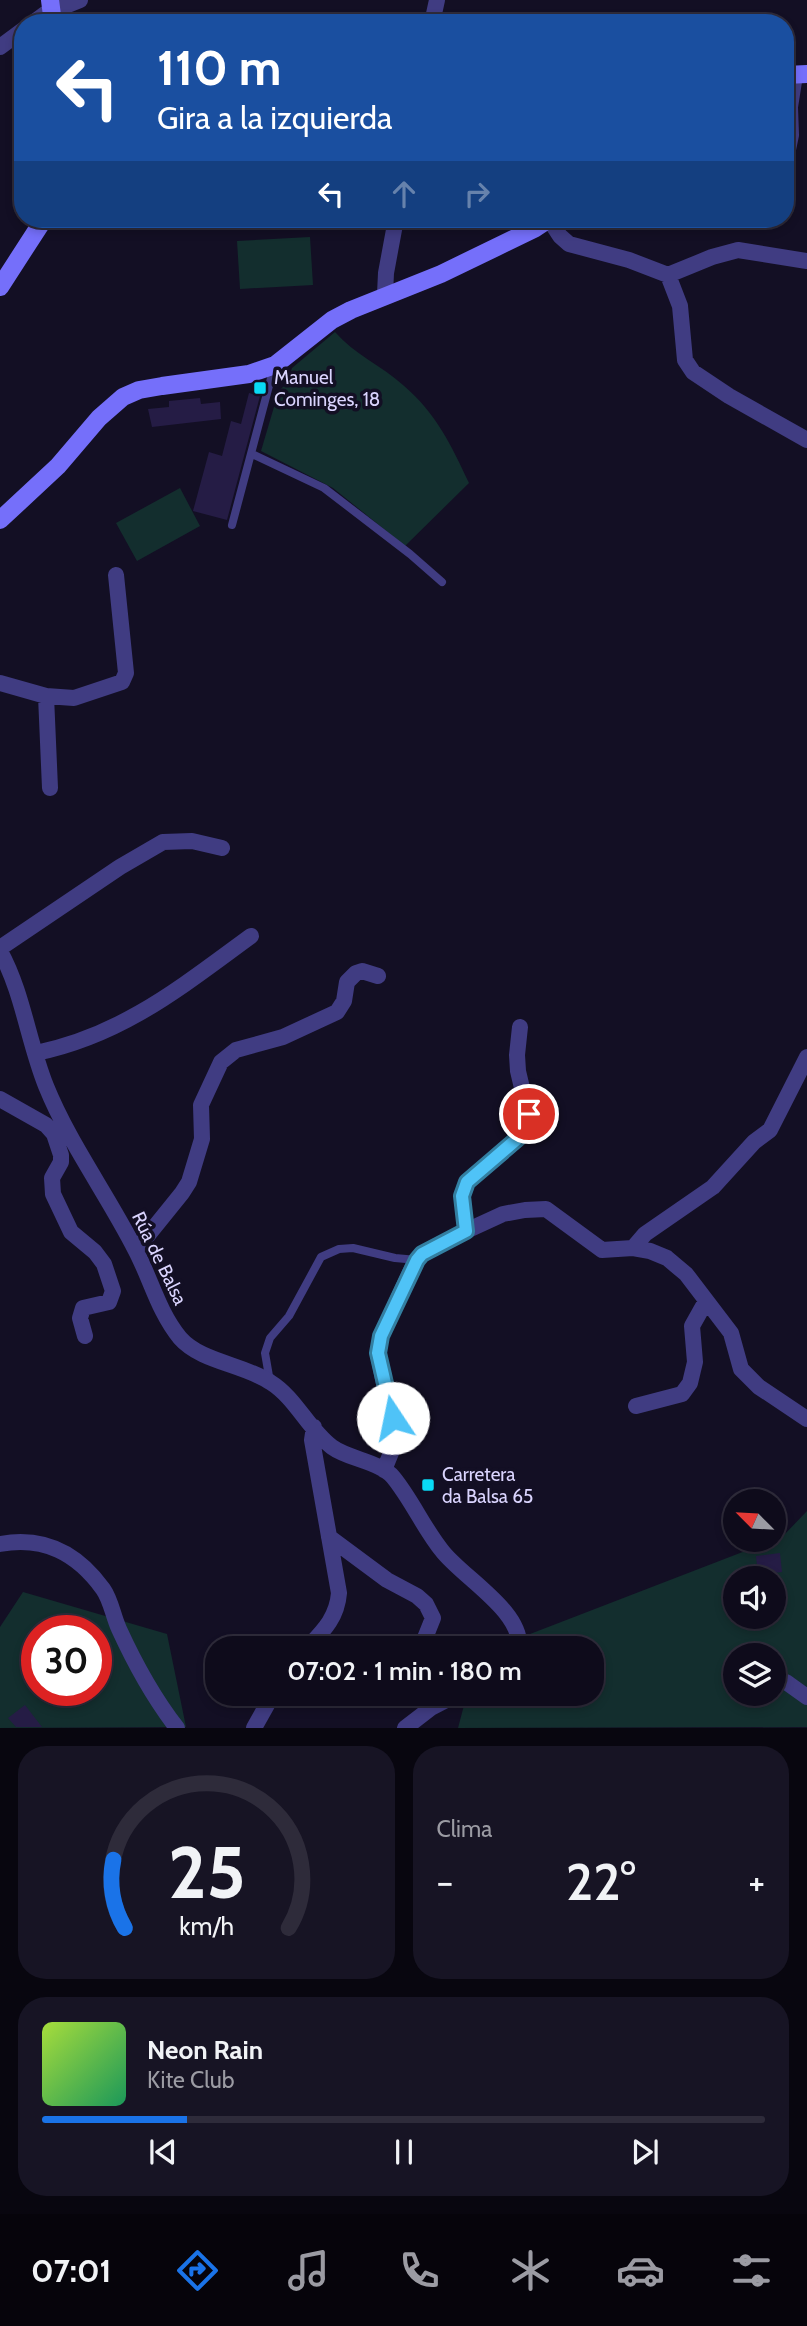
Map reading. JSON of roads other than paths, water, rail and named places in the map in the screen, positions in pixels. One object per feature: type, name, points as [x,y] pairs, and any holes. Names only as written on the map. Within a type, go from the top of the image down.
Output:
[{"type":"street","points":[[52,11],[80,0]]},
{"type":"street","points":[[0,287],[38,228]]},
{"type":"street","points":[[385,294],[394,228]]},
{"type":"street","points":[[0,520],[58,466],[99,418],[123,397],[139,390],[248,374],[275,365],[332,320],[385,294],[441,274],[536,228]]},
{"type":"street","points":[[555,228],[569,244],[629,260],[668,275],[712,257],[738,250],[807,261]]},
{"type":"street","points":[[668,275],[680,306],[685,360],[693,372],[712,386],[807,440]]},
{"type":"street","points":[[0,683],[46,696],[74,698],[122,682],[126,673],[116,575]]},
{"type":"street","points":[[46,696],[50,788]]},
{"type":"street","points":[[0,949],[120,867],[163,842],[192,841],[222,848]]},
{"type":"street","points":[[36,1053],[91,1038],[125,1022],[165,998],[251,936]]},
{"type":"street","name":"Rúa de Balsa","points":[[0,949],[15,980],[46,1085],[136,1250],[161,1310],[182,1340],[201,1354],[233,1364],[270,1382],[285,1393],[323,1439],[339,1451],[384,1470],[393,1477],[444,1554],[510,1617],[517,1628],[518,1636]]},
{"type":"street","points":[[136,1250],[188,1182],[202,1139],[201,1105],[221,1062],[236,1050],[283,1037],[337,1012],[344,1001],[347,982],[356,972],[378,976]]},
{"type":"street","points":[[466,1231],[462,1196],[467,1182],[524,1133],[530,1122],[518,1071],[520,1027]]},
{"type":"street","points":[[633,1248],[645,1234],[713,1187],[754,1142],[770,1130],[807,1058]]},
{"type":"street","points":[[0,1099],[50,1129],[61,1154],[61,1163]]},
{"type":"street","points":[[71,1135],[67,1138],[66,1155],[52,1178],[53,1194],[71,1232],[100,1257],[113,1291],[109,1302],[83,1308],[80,1318],[86,1336]]},
{"type":"street","points":[[384,1470],[393,1448],[394,1434],[386,1385],[379,1362],[381,1336],[422,1254],[503,1214],[546,1209],[602,1250],[633,1248],[667,1258],[686,1273],[731,1333],[741,1369],[759,1387],[807,1419]]},
{"type":"street","points":[[636,1406],[682,1394],[690,1383],[695,1362],[692,1326],[706,1301]]},
{"type":"street","points":[[314,1427],[312,1440],[339,1593],[338,1608],[318,1636]]},
{"type":"street","points":[[329,1537],[387,1580],[426,1604],[433,1618],[426,1636]]},
{"type":"street","points":[[0,1544],[20,1540],[43,1544],[65,1552],[86,1571],[104,1590],[119,1629],[141,1673],[160,1706],[177,1727]]},
{"type":"street","points":[[786,1682],[807,1697]]},
{"type":"street","points":[[254,1727],[266,1706]]},
{"type":"street","points":[[405,1727],[435,1706]]},
{"type":"lane","points":[[232,525],[275,365]]},
{"type":"lane","points":[[252,454],[324,488],[442,582]]},
{"type":"lane","points":[[270,1382],[265,1353],[270,1338],[289,1316],[321,1257],[353,1248],[417,1260]]},
{"type":"place","name":"Manuel Cominges, 18","points":[[260,388]]},
{"type":"place","name":"Carretera da Balsa 65","points":[[428,1485]]}]
